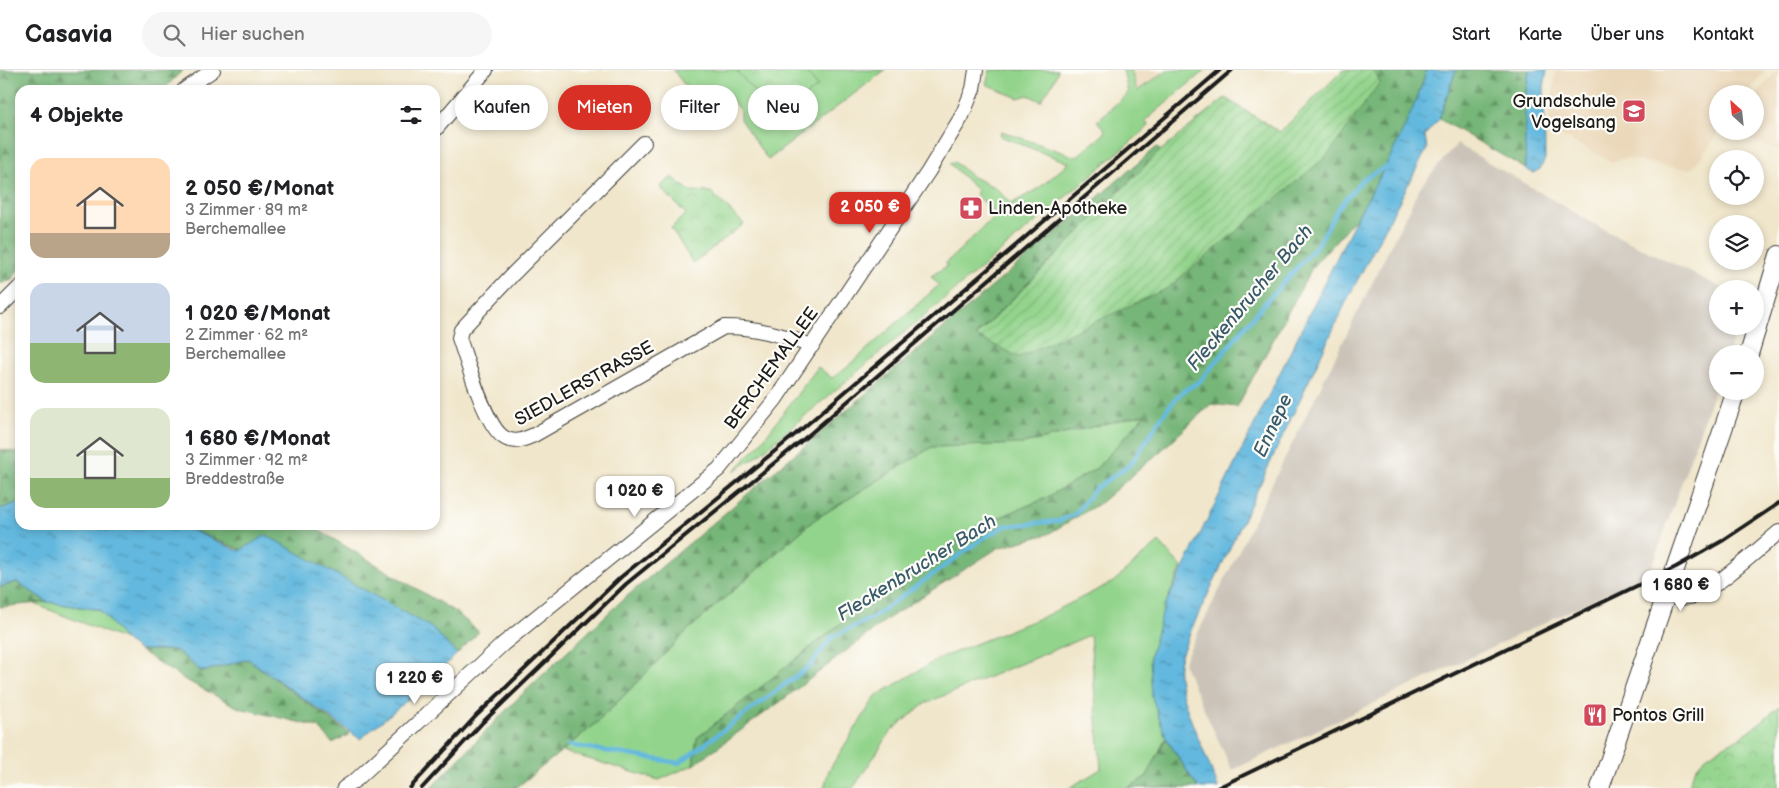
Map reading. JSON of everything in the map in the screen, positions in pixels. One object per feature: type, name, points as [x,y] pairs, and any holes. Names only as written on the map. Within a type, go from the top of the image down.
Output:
[{"type":"main road","points":[[1752,345],[1779,255]]},
{"type":"main road","points":[[1600,788],[1733,400]]},
{"type":"street","points":[[191,85],[213,70]]},
{"type":"street","points":[[440,124],[486,70]]},
{"type":"street","name":"BERCHEMALLEE","points":[[344,788],[357,779],[503,644],[719,469],[775,400],[860,276],[962,116],[973,89],[976,70]]},
{"type":"street","name":"SIEDLERSTRASSE","points":[[644,143],[519,268],[461,330],[459,338],[478,392],[496,432],[506,439],[519,442],[724,327],[748,327],[777,333],[812,346]]},
{"type":"street","points":[[0,307],[15,292]]},
{"type":"street","points":[[1668,594],[1682,598],[1696,596],[1710,588],[1779,532]]},
{"type":"shaded area","points":[[1131,70],[1168,70],[1137,92]]},
{"type":"shaded area","name":"Grundschule Vogelsang","points":[[1556,70],[1764,70],[1753,85],[1709,85],[1709,140],[1713,140],[1692,169],[1670,167],[1625,158],[1612,162],[1548,128]]},
{"type":"shaded area","points":[[1779,70],[1779,152],[1753,140],[1764,140],[1764,86]]},
{"type":"shaded area","points":[[1457,144],[1601,228],[1709,282],[1709,335],[1734,335],[1731,345],[1709,345],[1709,400],[1711,400],[1650,573],[1232,770],[1183,663],[1420,187]]},
{"type":"green space","points":[[0,70],[183,70],[168,85],[15,85],[15,274],[12,279],[0,284]]},
{"type":"green space","points":[[673,70],[885,70],[818,122],[818,85],[748,85],[748,130],[807,130],[768,160],[740,119],[738,85],[685,85]]},
{"type":"green space","points":[[805,70],[816,85],[749,85],[737,71]]},
{"type":"green space","points":[[990,70],[1058,70],[1053,83],[1041,101],[1028,95],[1018,98],[986,84]]},
{"type":"green space","points":[[1123,70],[1131,70],[1137,91],[1168,70],[1205,70],[1145,121],[1149,126],[1133,140],[756,457],[734,471],[759,445],[818,367],[832,378],[845,369],[939,285],[931,276],[947,266],[946,263],[996,215],[976,194],[978,191],[950,164],[953,161],[973,177],[996,188],[1011,204],[1039,188],[1069,163],[1000,136],[1001,131],[1076,157],[1104,134],[1105,130],[1097,121],[1128,93]]},
{"type":"green space","points":[[1343,70],[1373,70],[1380,82],[1327,156],[1168,288],[1019,357],[976,336],[1159,152],[1225,98],[1280,132]]},
{"type":"green space","points":[[1373,70],[1427,70],[1415,106],[1386,167],[1357,217],[1313,266],[1237,407],[1211,404],[1163,449],[1100,503],[1048,534],[998,548],[890,617],[780,702],[693,765],[697,738],[870,600],[981,525],[1044,499],[1097,468],[1145,414],[1023,444],[932,447],[814,520],[689,629],[600,720],[516,788],[431,788],[514,702],[619,603],[1157,147],[1160,151],[976,335],[1380,83]]},
{"type":"green space","points":[[1456,70],[1529,70],[1526,89],[1526,169],[1439,119]]},
{"type":"green space","points":[[672,177],[690,191],[711,192],[744,224],[693,263],[671,228],[686,214],[660,187]]},
{"type":"green space","points":[[1146,413],[1097,468],[1044,499],[981,525],[870,600],[697,738],[693,765],[659,780],[562,751],[600,720],[689,629],[814,520],[932,447],[1023,444]]},
{"type":"green space","points":[[0,449],[15,452],[15,504],[0,509]]},
{"type":"green space","points":[[192,530],[318,530],[457,613],[479,632],[457,654],[432,628]]},
{"type":"green space","points":[[1159,542],[1182,567],[1164,607],[1152,697],[1166,738],[1147,776],[1128,788],[1069,788],[1101,769],[1090,635],[926,703],[892,730],[853,788],[824,788],[829,770],[876,696],[938,659],[1045,616],[1113,582]]},
{"type":"green space","points":[[17,582],[47,602],[0,607],[0,587]]},
{"type":"green space","points":[[47,602],[100,610],[125,640],[35,604]]},
{"type":"green space","points":[[139,650],[176,650],[202,672],[248,659],[350,734],[332,743],[319,727],[239,708],[182,678]]},
{"type":"green space","points":[[1779,706],[1779,788],[1688,788],[1696,768],[1702,761],[1747,733]]},
{"type":"green space","points":[[1166,738],[1198,788],[1128,788],[1147,776]]},
{"type":"water","name":"Ennepe","points":[[1427,70],[1456,70],[1439,119],[1425,135],[1427,149],[1348,298],[1181,655],[1179,677],[1182,692],[1193,726],[1218,788],[1198,788],[1166,738],[1152,697],[1150,656],[1164,607],[1357,217],[1396,145],[1413,108]]},
{"type":"water","points":[[1529,70],[1547,70],[1544,87],[1545,159],[1540,169],[1533,173],[1526,169],[1525,157],[1525,107]]},
{"type":"water","points":[[15,504],[15,530],[191,530],[239,551],[266,535],[432,628],[457,654],[421,689],[360,739],[248,659],[202,672],[176,650],[139,650],[125,640],[100,610],[47,602],[17,582],[0,587],[0,509]]},
{"type":"waterway","name":"Fleckenbrucher Bach","points":[[569,745],[679,763],[810,666],[832,637],[872,618],[982,539],[1005,526],[1059,521],[1075,514],[1096,488],[1131,464],[1167,409],[1182,392],[1200,381],[1264,304],[1319,243],[1338,208],[1363,179],[1386,167],[1392,166]]},
{"type":"railway","points":[[410,788],[476,716],[621,577],[803,428],[1220,70]]},
{"type":"railway","points":[[422,788],[483,722],[626,584],[811,433],[1232,70]]},
{"type":"railway","points":[[1217,788],[1676,567],[1722,541],[1779,503]]},
{"type":"place","name":"Grundschule Vogelsang","points":[[1634,111]]},
{"type":"place","name":"Linden-Apotheke","points":[[971,208]]},
{"type":"place","name":"Pontos Grill","points":[[1595,715]]}]
